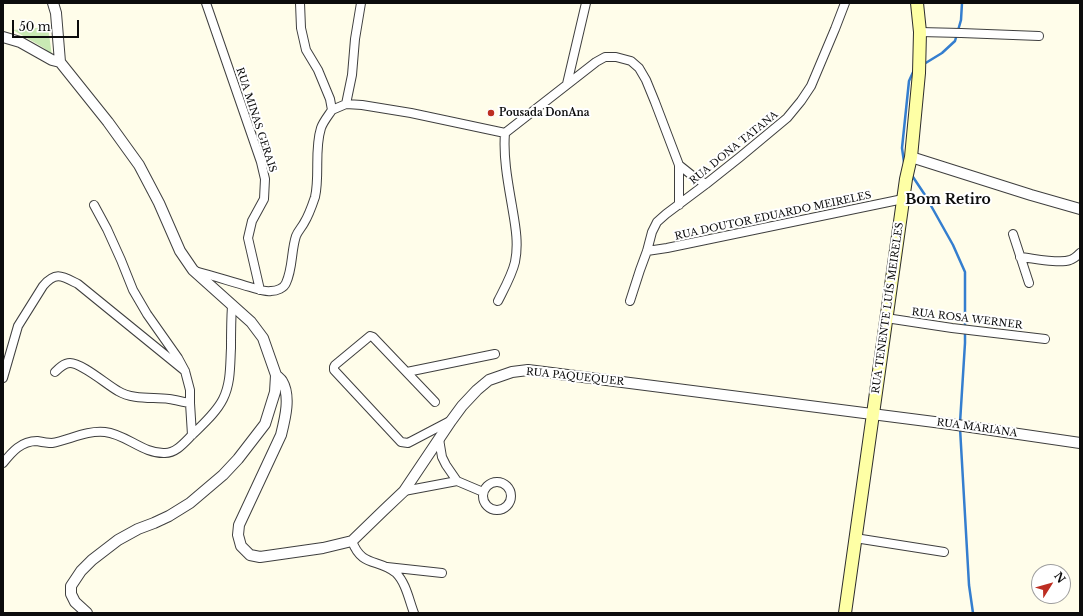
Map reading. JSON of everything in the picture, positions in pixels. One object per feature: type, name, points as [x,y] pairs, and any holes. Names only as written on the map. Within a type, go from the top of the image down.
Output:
[{"type":"main road","name":"RUA TENENTE LUÍS MEIRELES","points":[[845,613],[903,199],[910,160],[920,55],[920,32],[916,3]]},
{"type":"street","points":[[53,3],[56,13],[60,62],[108,122],[139,165],[159,203],[180,251],[193,270],[251,322],[263,338],[276,374],[286,391],[287,404],[281,434],[239,525],[238,535],[241,546],[250,555],[260,556],[323,548],[352,541],[358,553],[365,559],[384,566],[396,573],[403,583],[414,613]]},
{"type":"street","name":"RUA MINAS GERAIS","points":[[206,3],[261,162],[265,179],[264,199],[252,221],[248,238],[260,290]]},
{"type":"street","points":[[300,3],[301,28],[306,50],[318,70],[330,99],[332,110]]},
{"type":"street","points":[[346,104],[352,75],[355,40],[361,3]]},
{"type":"street","points":[[567,84],[586,3]]},
{"type":"street","name":"RUA DONA TATANA","points":[[630,301],[652,232],[657,222],[787,118],[811,86],[845,3]]},
{"type":"street","points":[[920,32],[961,32],[1039,36]]},
{"type":"street","points":[[3,37],[20,42],[52,60],[60,62]]},
{"type":"street","points":[[498,301],[515,262],[517,245],[516,227],[504,144],[506,133],[567,84],[605,57],[616,57],[631,61],[639,68],[646,80],[679,165],[679,205]]},
{"type":"street","points":[[193,270],[271,292],[280,289],[286,284],[297,234],[304,224],[315,196],[318,139],[321,126],[332,110],[346,104],[362,105],[411,113],[506,133]]},
{"type":"street","points":[[910,160],[1080,210]]},
{"type":"street","points":[[679,165],[706,184]]},
{"type":"street","name":"RUA DOUTOR EDUARDO MEIRELES","points":[[647,251],[903,199]]},
{"type":"street","points":[[94,205],[110,236],[133,290],[185,371],[190,390],[192,435]]},
{"type":"street","points":[[1013,234],[1029,283]]},
{"type":"street","points":[[1020,257],[1066,261],[1072,260],[1080,253]]},
{"type":"street","points":[[3,378],[18,326],[43,286],[53,277],[63,277],[78,284],[185,371]]},
{"type":"street","points":[[3,463],[13,450],[29,442],[38,441],[50,443],[94,432],[115,434],[158,453],[166,454],[173,452],[213,414],[223,400],[230,376],[232,306]]},
{"type":"street","name":"RUA ROSA WERNER","points":[[886,318],[952,328],[1045,339]]},
{"type":"street","points":[[435,402],[373,337],[370,336],[334,368],[334,370],[401,442],[408,443],[451,421]]},
{"type":"street","points":[[408,372],[495,354]]},
{"type":"street","points":[[55,372],[62,365],[70,363],[75,364],[91,372],[125,395],[169,399],[190,403]]},
{"type":"street","name":"RUA PAQUEQUER","points":[[352,541],[404,491],[451,421],[462,406],[477,390],[489,380],[512,372],[528,370],[873,414]]},
{"type":"street","points":[[87,613],[75,602],[70,594],[71,586],[81,571],[92,560],[118,540],[138,529],[169,516],[190,503],[223,475],[265,424],[275,392],[276,374]]},
{"type":"street","name":"RUA MARIANA","points":[[873,414],[1080,442]]},
{"type":"street","points":[[439,439],[442,457],[457,481],[483,492]]},
{"type":"street","points":[[404,491],[457,481]]},
{"type":"street","points":[[855,538],[944,552]]},
{"type":"street","points":[[384,566],[442,573]]},
{"type":"green space","points":[[48,27],[52,56],[44,48],[13,30]]},
{"type":"waterway","points":[[924,64],[942,53],[955,41],[961,20],[962,3]]},
{"type":"waterway","points":[[905,165],[902,148],[909,81],[914,70]]},
{"type":"waterway","points":[[911,174],[925,195],[953,245],[965,272],[965,343],[960,423]]},
{"type":"waterway","points":[[960,428],[969,585],[973,613]]},
{"type":"place","name":"Pousada DonAna","points":[[491,113]]},
{"type":"district","name":"Bom Retiro","points":[[948,200]]}]
